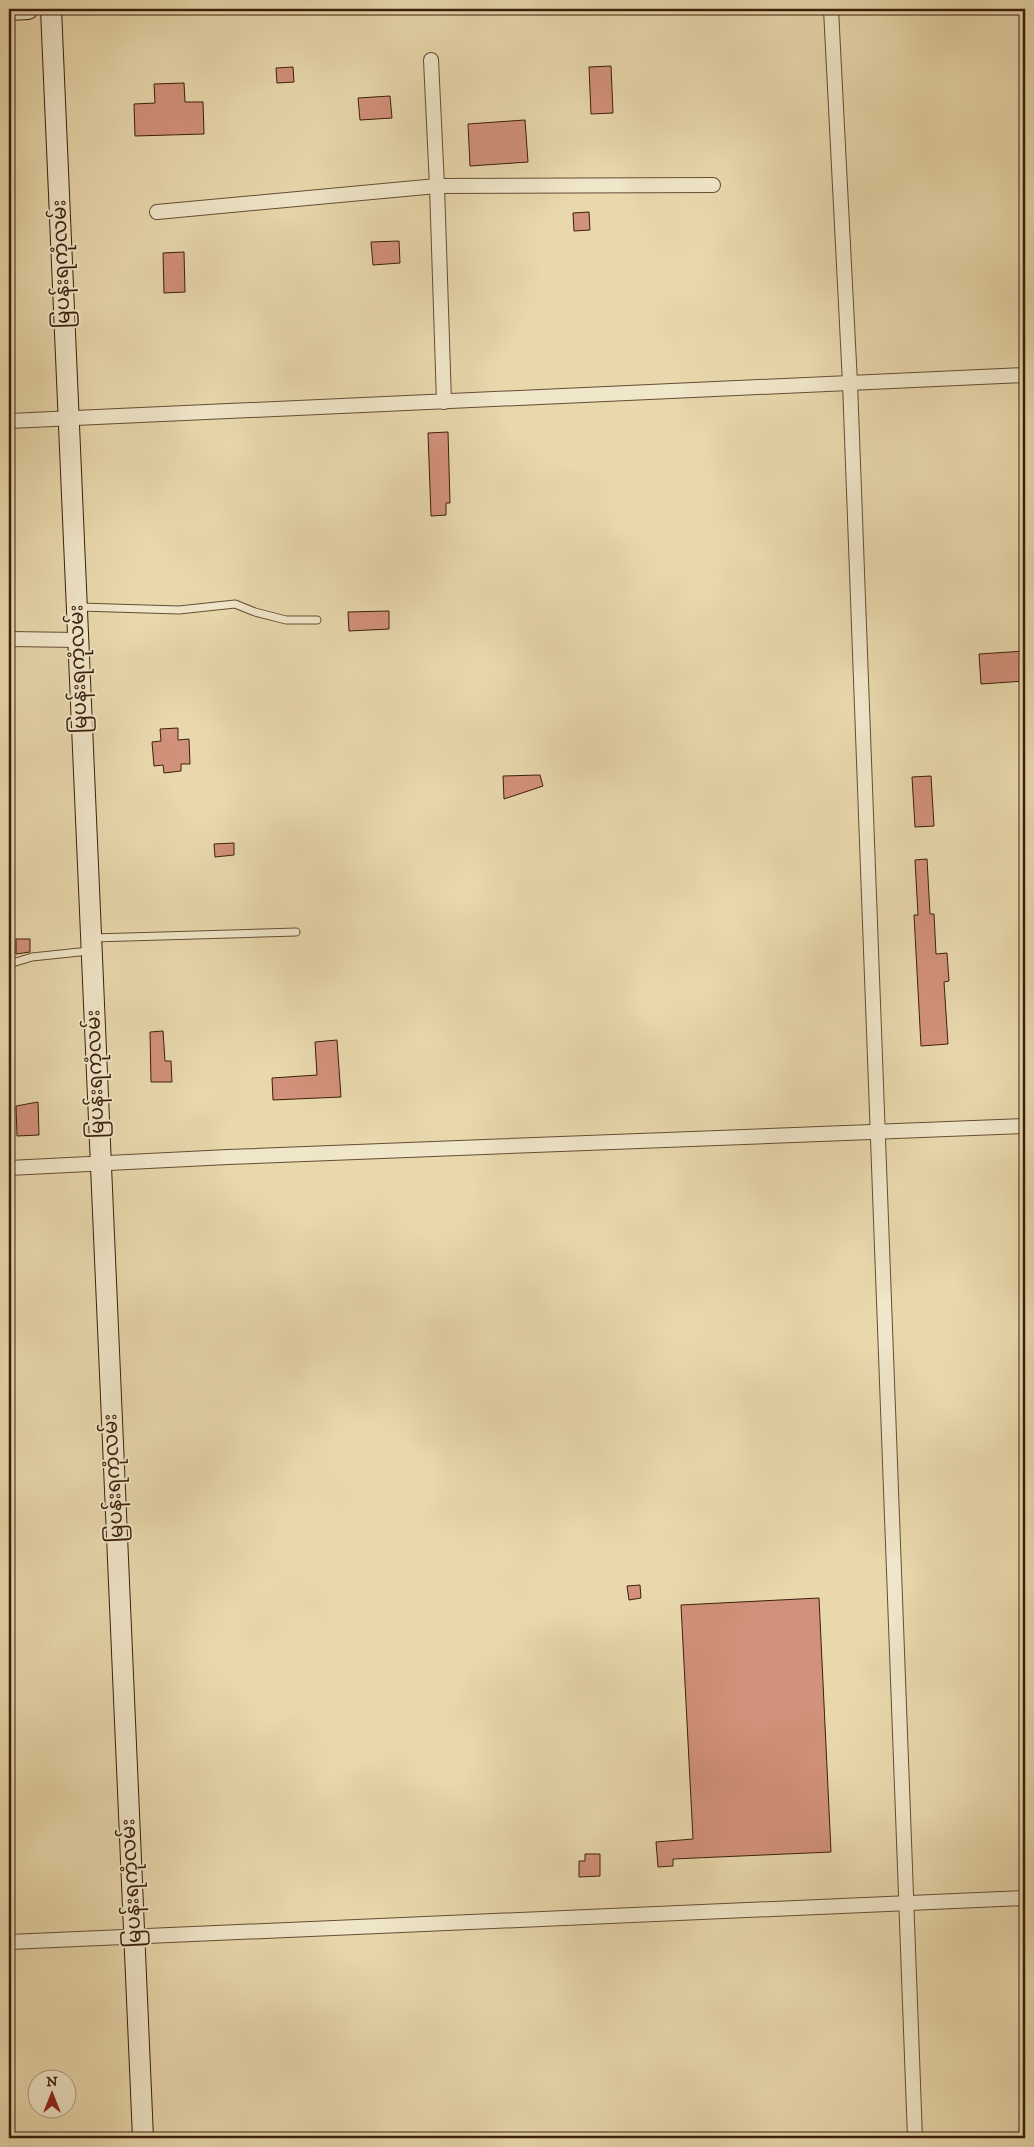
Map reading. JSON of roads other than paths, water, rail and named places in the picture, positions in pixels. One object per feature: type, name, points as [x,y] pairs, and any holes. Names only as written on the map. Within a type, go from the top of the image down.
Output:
[{"type":"street","points":[[9,10],[28,9]]},
{"type":"street","name":"မြပန်းရကုံလမ်း","points":[[51,9],[143,2138]]},
{"type":"street","points":[[831,9],[850,382],[915,2138]]},
{"type":"street","points":[[430,60],[437,186],[444,402]]},
{"type":"street","points":[[157,212],[437,186],[713,185]]},
{"type":"street","points":[[9,421],[1025,375]]},
{"type":"street","points":[[9,639],[78,640]]},
{"type":"street","points":[[9,1168],[1025,1126]]},
{"type":"street","points":[[9,1942],[1025,1898]]},
{"type":"lane","points":[[76,607],[179,610],[235,604],[255,612],[286,620],[317,620]]},
{"type":"lane","points":[[9,964],[91,944],[296,932]]}]
